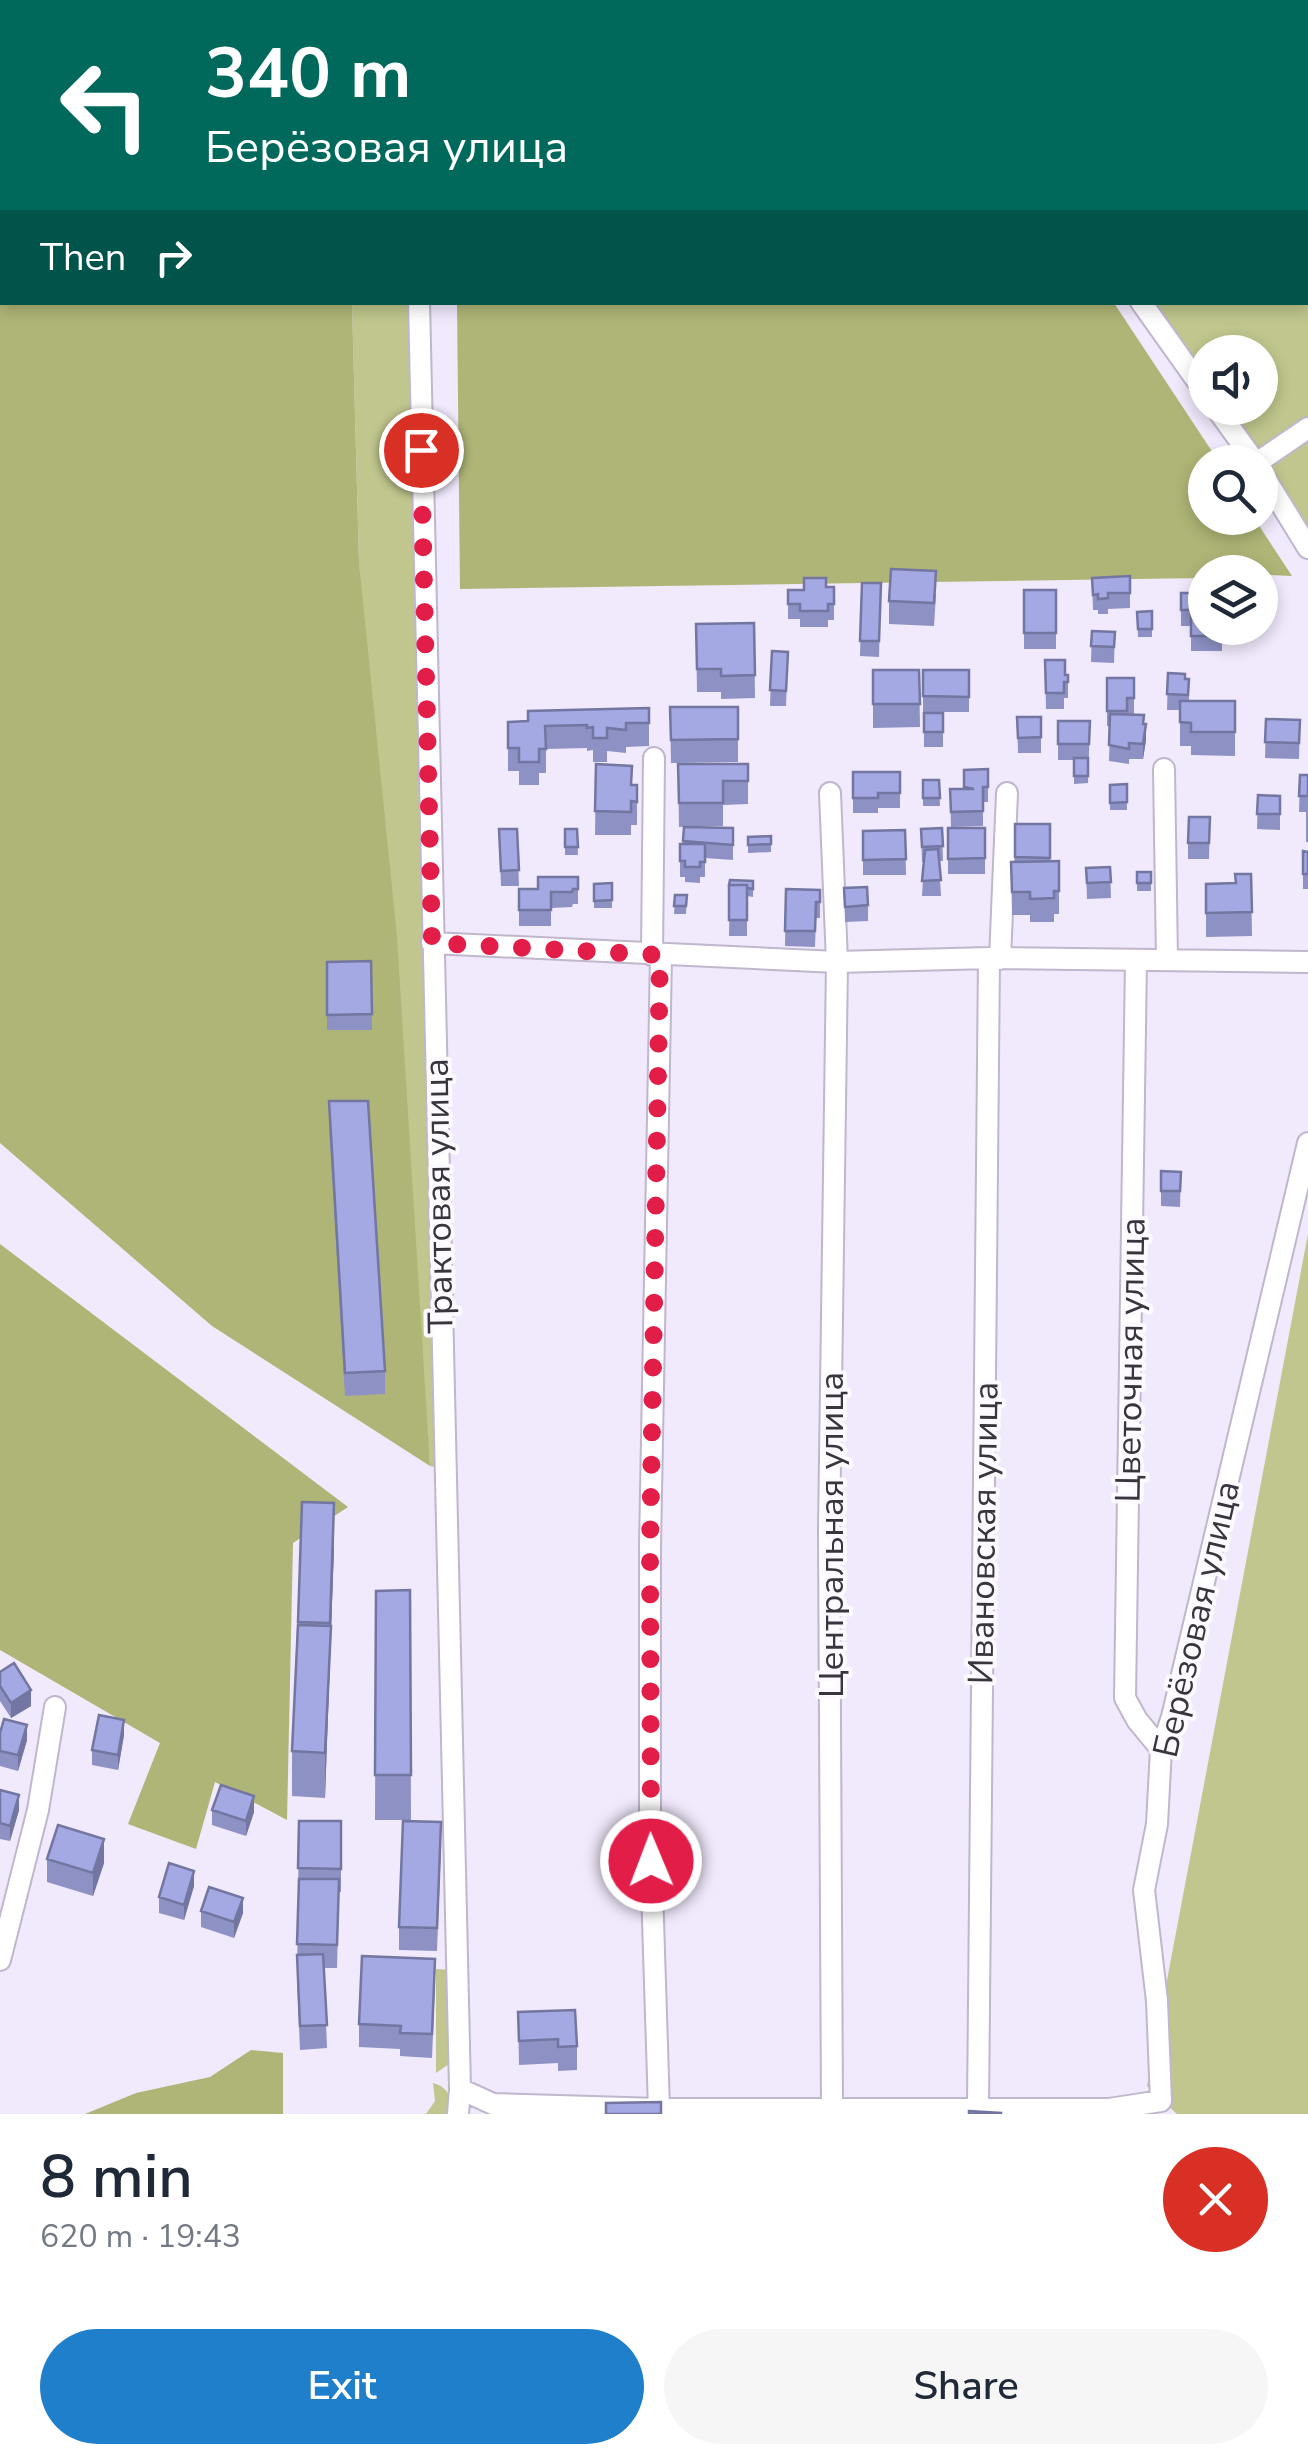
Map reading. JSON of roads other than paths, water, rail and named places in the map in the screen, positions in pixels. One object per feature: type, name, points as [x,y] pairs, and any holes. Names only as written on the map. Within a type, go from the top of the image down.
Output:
[{"type":"street","name":"Трактовая улица","points":[[418,305],[458,2114]]},
{"type":"street","points":[[1143,305],[1188,368]]},
{"type":"street","points":[[1229,425],[1244,445]]},
{"type":"street","points":[[1278,448],[1308,428]]},
{"type":"street","points":[[1278,499],[1308,548]]},
{"type":"street","points":[[654,758],[650,1826],[659,2108]]},
{"type":"street","points":[[1164,769],[1167,960]]},
{"type":"street","name":"Центральная улица","points":[[830,793],[837,962],[829,1530],[832,2108]]},
{"type":"street","name":"Ивановская улица","points":[[978,2107],[994,958],[1007,793]]},
{"type":"street","points":[[432,943],[837,962],[994,958],[1308,962]]},
{"type":"street","name":"Цветочная улица","points":[[1136,960],[1126,1698],[1137,1720],[1161,1749]]},
{"type":"street","name":"Берёзовая улица","points":[[978,2107],[1110,2109],[1161,2101],[1158,2002],[1144,1890],[1158,1824],[1161,1749],[1172,1717],[1308,1143]]},
{"type":"street","points":[[0,1960],[38,1810],[55,1706]]},
{"type":"street","points":[[460,2089],[493,2104],[978,2107]]},
{"type":"street","points":[[460,2089],[476,2114]]}]
